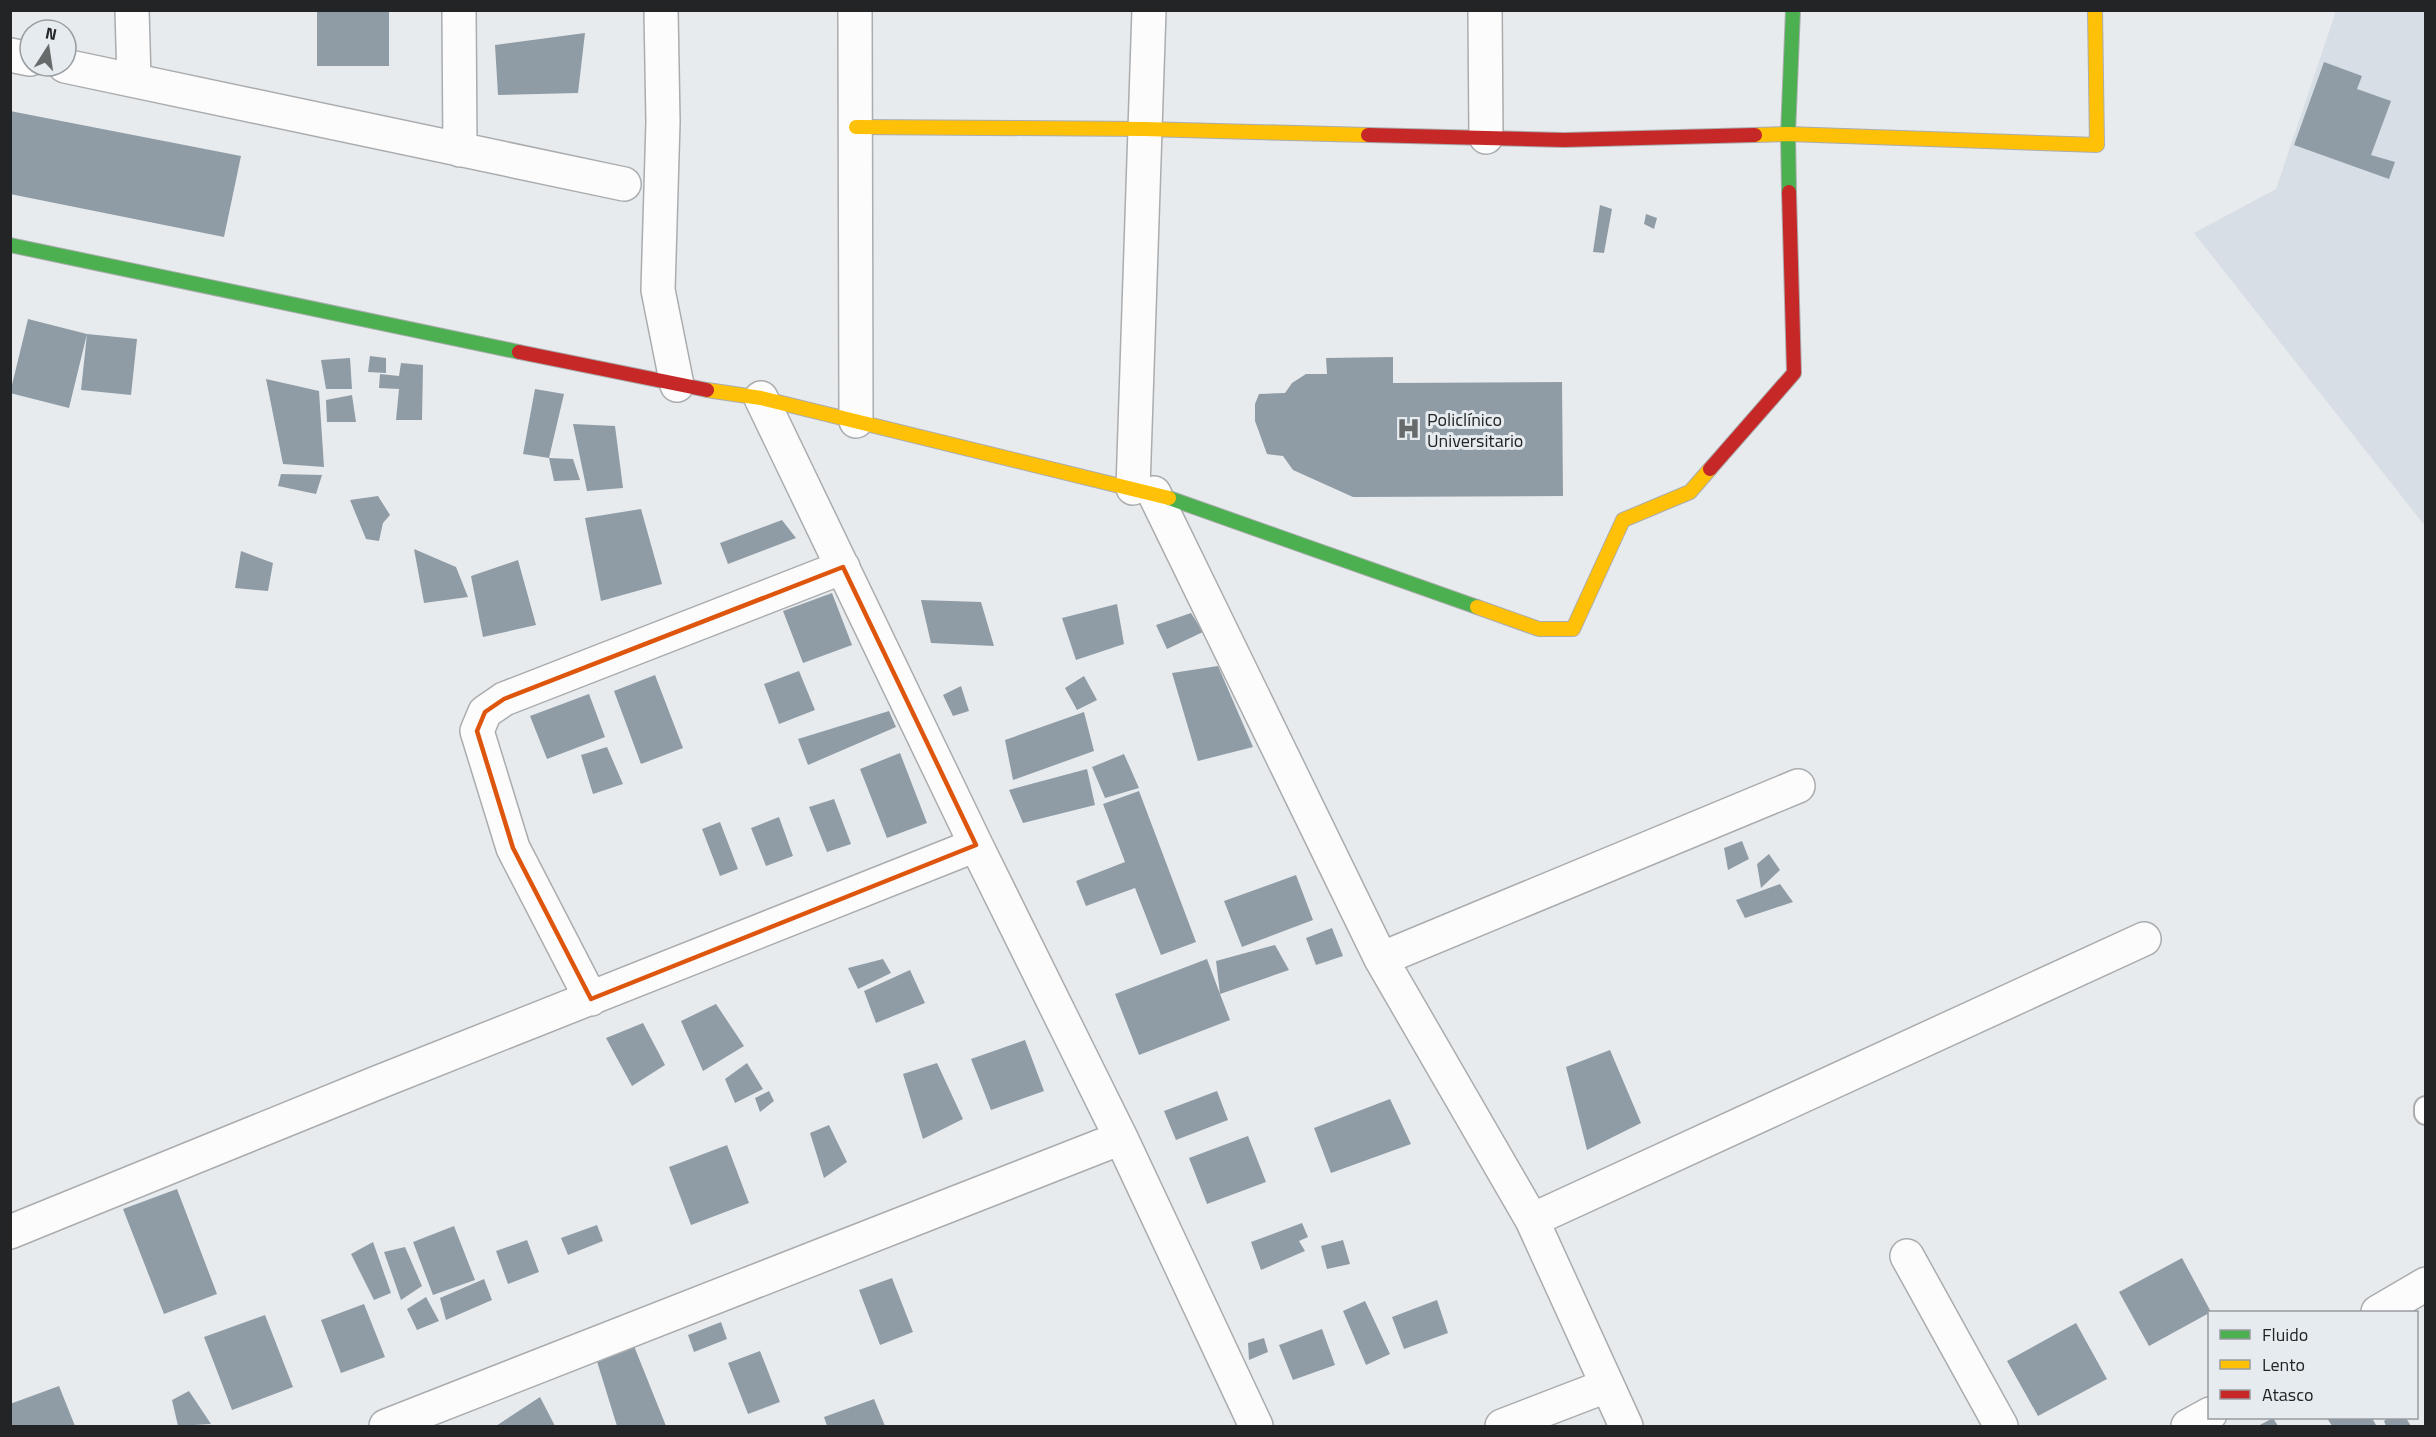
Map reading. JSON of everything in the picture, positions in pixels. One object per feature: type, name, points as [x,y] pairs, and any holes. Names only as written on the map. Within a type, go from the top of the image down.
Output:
[{"type":"street","points":[[132,10],[134,81]]},
{"type":"street","points":[[459,10],[460,150]]},
{"type":"street","points":[[661,10],[663,122],[658,290],[677,385]]},
{"type":"street","points":[[855,10],[855,421]]},
{"type":"street","points":[[1149,10],[1144,129],[1144,490],[1381,959],[1532,1220],[1626,1426]]},
{"type":"street","points":[[1485,10],[1486,136]]},
{"type":"street","points":[[10,245],[677,385],[761,398],[1144,490],[1539,629],[1573,629],[1623,520],[1690,492],[1794,373],[1788,134],[1792,10]]},
{"type":"street","points":[[856,127],[1144,129],[1486,136],[1564,140],[1788,134],[2097,145],[2096,10]]},
{"type":"street","points":[[78,69],[624,184]]},
{"type":"street","points":[[761,398],[976,845],[1121,1138],[1256,1426]]},
{"type":"street","points":[[591,999],[513,848],[477,731],[485,712],[504,699],[843,567]]},
{"type":"street","points":[[1381,959],[1798,786]]},
{"type":"street","points":[[10,1232],[976,845]]},
{"type":"street","points":[[1532,1220],[2144,939]]},
{"type":"street","points":[[386,1426],[1121,1138]]},
{"type":"street","points":[[1907,1256],[2001,1426]]},
{"type":"street","points":[[2380,1311],[2426,1284]]},
{"type":"street","points":[[1502,1426],[1606,1386]]},
{"type":"street","points":[[2188,1426],[2208,1415]]},
{"type":"lane","points":[[2426,1108],[2426,1113]]},
{"type":"highlighted area","points":[[843,567],[976,845],[591,999],[513,848],[477,731],[485,712],[504,699]]},
{"type":"shaded area","points":[[2336,11],[2425,11],[2425,526],[2194,233],[2276,189]]},
{"type":"building","points":[[317,10],[389,10],[389,66],[317,66]]},
{"type":"building","points":[[585,33],[578,93],[498,95],[495,45]]},
{"type":"building","points":[[2324,62],[2362,76],[2357,89],[2391,101],[2371,155],[2395,162],[2389,179],[2294,145]]},
{"type":"building","points":[[10,111],[241,156],[224,237],[10,194]]},
{"type":"building","points":[[1600,205],[1612,209],[1604,253],[1593,252]]},
{"type":"building","points":[[1646,214],[1657,218],[1654,229],[1644,224]]},
{"type":"building","points":[[28,319],[87,334],[69,408],[10,393]]},
{"type":"building","points":[[87,334],[137,339],[131,395],[81,390]]},
{"type":"building","points":[[370,356],[386,358],[386,373],[368,372]]},
{"type":"building","name":"Policlínico Universitario","points":[[1393,357],[1393,383],[1562,382],[1563,496],[1353,497],[1293,470],[1283,456],[1267,454],[1255,421],[1255,404],[1259,394],[1285,393],[1292,383],[1306,374],[1327,374],[1326,358]]},
{"type":"building","points":[[350,358],[352,389],[326,389],[321,360]]},
{"type":"building","points":[[401,363],[423,365],[422,420],[396,420],[399,389],[379,388],[380,374],[399,376]]},
{"type":"building","points":[[266,379],[319,391],[324,467],[283,464]]},
{"type":"building","points":[[535,389],[564,394],[549,458],[523,454]]},
{"type":"building","points":[[352,395],[356,422],[327,422],[326,400]]},
{"type":"building","points":[[573,424],[615,426],[623,488],[587,491]]},
{"type":"building","points":[[549,458],[573,459],[580,480],[554,481]]},
{"type":"building","points":[[281,474],[322,475],[316,494],[278,486]]},
{"type":"building","points":[[378,496],[390,515],[383,523],[379,541],[366,539],[350,500]]},
{"type":"building","points":[[641,509],[662,584],[601,601],[585,518]]},
{"type":"building","points":[[782,520],[796,538],[728,564],[720,543]]},
{"type":"building","points":[[414,549],[456,567],[468,597],[424,603]]},
{"type":"building","points":[[241,551],[273,563],[268,591],[235,588]]},
{"type":"building","points":[[518,560],[536,625],[483,637],[471,576]]},
{"type":"building","points":[[832,593],[852,645],[803,663],[783,611]]},
{"type":"building","points":[[921,600],[981,602],[994,646],[931,643]]},
{"type":"building","points":[[1117,604],[1124,644],[1076,660],[1062,618]]},
{"type":"building","points":[[1191,613],[1203,632],[1167,649],[1156,625]]},
{"type":"building","points":[[1218,666],[1253,747],[1198,761],[1172,673]]},
{"type":"building","points":[[799,671],[815,710],[779,724],[764,684]]},
{"type":"building","points":[[655,675],[683,748],[641,764],[614,691]]},
{"type":"building","points":[[1084,676],[1097,700],[1077,710],[1065,688]]},
{"type":"building","points":[[961,686],[969,711],[953,716],[943,695]]},
{"type":"building","points":[[589,694],[605,737],[547,759],[530,716]]},
{"type":"building","points":[[889,711],[896,727],[808,765],[798,739]]},
{"type":"building","points":[[1084,712],[1094,751],[1013,780],[1005,740]]},
{"type":"building","points":[[607,747],[623,784],[593,794],[581,755]]},
{"type":"building","points":[[900,753],[927,823],[887,838],[860,769]]},
{"type":"building","points":[[1124,754],[1139,788],[1105,798],[1092,767]]},
{"type":"building","points":[[1087,769],[1095,805],[1023,823],[1009,790]]},
{"type":"building","points":[[1139,791],[1196,942],[1161,955],[1135,888],[1086,906],[1076,881],[1125,862],[1103,804]]},
{"type":"building","points":[[834,799],[851,844],[827,852],[809,807]]},
{"type":"building","points":[[779,817],[793,856],[766,866],[751,828]]},
{"type":"building","points":[[720,822],[738,869],[720,876],[702,829]]},
{"type":"building","points":[[1742,841],[1749,859],[1728,870],[1724,848]]},
{"type":"building","points":[[1769,854],[1780,870],[1761,888],[1757,864]]},
{"type":"building","points":[[1296,875],[1313,920],[1242,947],[1224,901]]},
{"type":"building","points":[[1780,884],[1793,902],[1745,918],[1736,900]]},
{"type":"building","points":[[1332,928],[1343,956],[1316,965],[1306,938]]},
{"type":"building","points":[[1275,945],[1289,970],[1220,994],[1216,961]]},
{"type":"building","points":[[883,959],[891,973],[858,989],[848,968]]},
{"type":"building","points":[[1207,959],[1230,1020],[1139,1055],[1115,994]]},
{"type":"building","points":[[910,970],[925,1003],[876,1023],[864,991]]},
{"type":"building","points":[[716,1004],[744,1046],[703,1071],[681,1021]]},
{"type":"building","points":[[643,1023],[665,1065],[632,1086],[606,1038]]},
{"type":"building","points":[[1025,1040],[1044,1091],[991,1110],[971,1059]]},
{"type":"building","points":[[1610,1050],[1641,1123],[1587,1150],[1566,1067]]},
{"type":"building","points":[[747,1063],[763,1089],[735,1103],[725,1079]]},
{"type":"building","points":[[937,1063],[963,1119],[923,1139],[903,1074]]},
{"type":"building","points":[[769,1091],[774,1101],[760,1112],[755,1098]]},
{"type":"building","points":[[1217,1091],[1228,1120],[1176,1140],[1164,1111]]},
{"type":"building","points":[[1390,1099],[1411,1144],[1331,1173],[1314,1128]]},
{"type":"building","points":[[829,1125],[847,1162],[824,1178],[810,1133]]},
{"type":"building","points":[[1248,1136],[1266,1182],[1207,1204],[1189,1158]]},
{"type":"building","points":[[727,1145],[749,1203],[691,1225],[669,1167]]},
{"type":"building","points":[[177,1189],[217,1294],[164,1314],[123,1209]]},
{"type":"building","points":[[1302,1223],[1308,1237],[1299,1241],[1305,1251],[1261,1270],[1251,1242]]},
{"type":"building","points":[[597,1225],[603,1241],[568,1255],[561,1238]]},
{"type":"building","points":[[454,1226],[475,1280],[433,1295],[413,1242]]},
{"type":"building","points":[[527,1240],[539,1272],[508,1284],[496,1251]]},
{"type":"building","points":[[1343,1240],[1350,1264],[1327,1269],[1321,1246]]},
{"type":"building","points":[[373,1242],[391,1293],[374,1300],[351,1254]]},
{"type":"building","points":[[405,1247],[422,1286],[401,1300],[384,1252]]},
{"type":"building","points":[[2182,1258],[2210,1311],[2149,1346],[2119,1292]]},
{"type":"building","points":[[892,1278],[913,1332],[880,1345],[859,1290]]},
{"type":"building","points":[[484,1279],[492,1300],[446,1320],[440,1298]]},
{"type":"building","points":[[426,1297],[439,1321],[417,1330],[407,1309]]},
{"type":"building","points":[[1437,1300],[1448,1333],[1404,1349],[1392,1317]]},
{"type":"building","points":[[1365,1301],[1390,1354],[1366,1365],[1343,1311]]},
{"type":"building","points":[[364,1304],[385,1357],[341,1373],[321,1320]]},
{"type":"building","points":[[265,1315],[293,1387],[232,1410],[204,1337]]},
{"type":"building","points":[[721,1322],[727,1339],[694,1352],[688,1335]]},
{"type":"building","points":[[2076,1323],[2107,1379],[2038,1416],[2007,1361]]},
{"type":"building","points":[[1322,1329],[1335,1365],[1293,1380],[1279,1345]]},
{"type":"building","points":[[1264,1338],[1268,1352],[1249,1360],[1248,1343]]},
{"type":"building","points":[[632,1341],[666,1426],[617,1426],[595,1355]]},
{"type":"building","points":[[760,1351],[780,1402],[748,1414],[728,1363]]},
{"type":"building","points":[[59,1386],[75,1426],[10,1426],[10,1404]]},
{"type":"building","points":[[189,1391],[211,1424],[178,1426],[172,1400]]},
{"type":"building","points":[[540,1397],[555,1426],[496,1426]]},
{"type":"building","points":[[874,1399],[885,1426],[827,1426],[824,1417]]},
{"type":"building","points":[[2274,1419],[2278,1426],[2258,1426]]},
{"type":"building","points":[[2328,1419],[2373,1419],[2376,1425],[2332,1426]]},
{"type":"building","points":[[2407,1419],[2411,1426],[2386,1426],[2384,1421]]},
{"type":"traffic: fast","points":[[1789,192],[1788,134],[1793,10]]},
{"type":"traffic: fast","points":[[10,245],[519,352]]},
{"type":"traffic: fast","points":[[1169,498],[1477,607]]},
{"type":"traffic: slow","points":[[1755,135],[1788,134],[2097,145],[2095,10]]},
{"type":"traffic: slow","points":[[856,127],[1144,129],[1368,135]]},
{"type":"traffic: slow","points":[[707,390],[761,398],[1169,498]]},
{"type":"traffic: slow","points":[[1477,607],[1539,629],[1573,629],[1623,520],[1690,492],[1710,469]]},
{"type":"traffic: jam","points":[[1368,135],[1564,140],[1755,135]]},
{"type":"traffic: jam","points":[[1710,469],[1794,373],[1789,192]]},
{"type":"traffic: jam","points":[[519,352],[707,390]]},
{"type":"place","name":"Policlínico Universitario","points":[[1409,429]]}]
